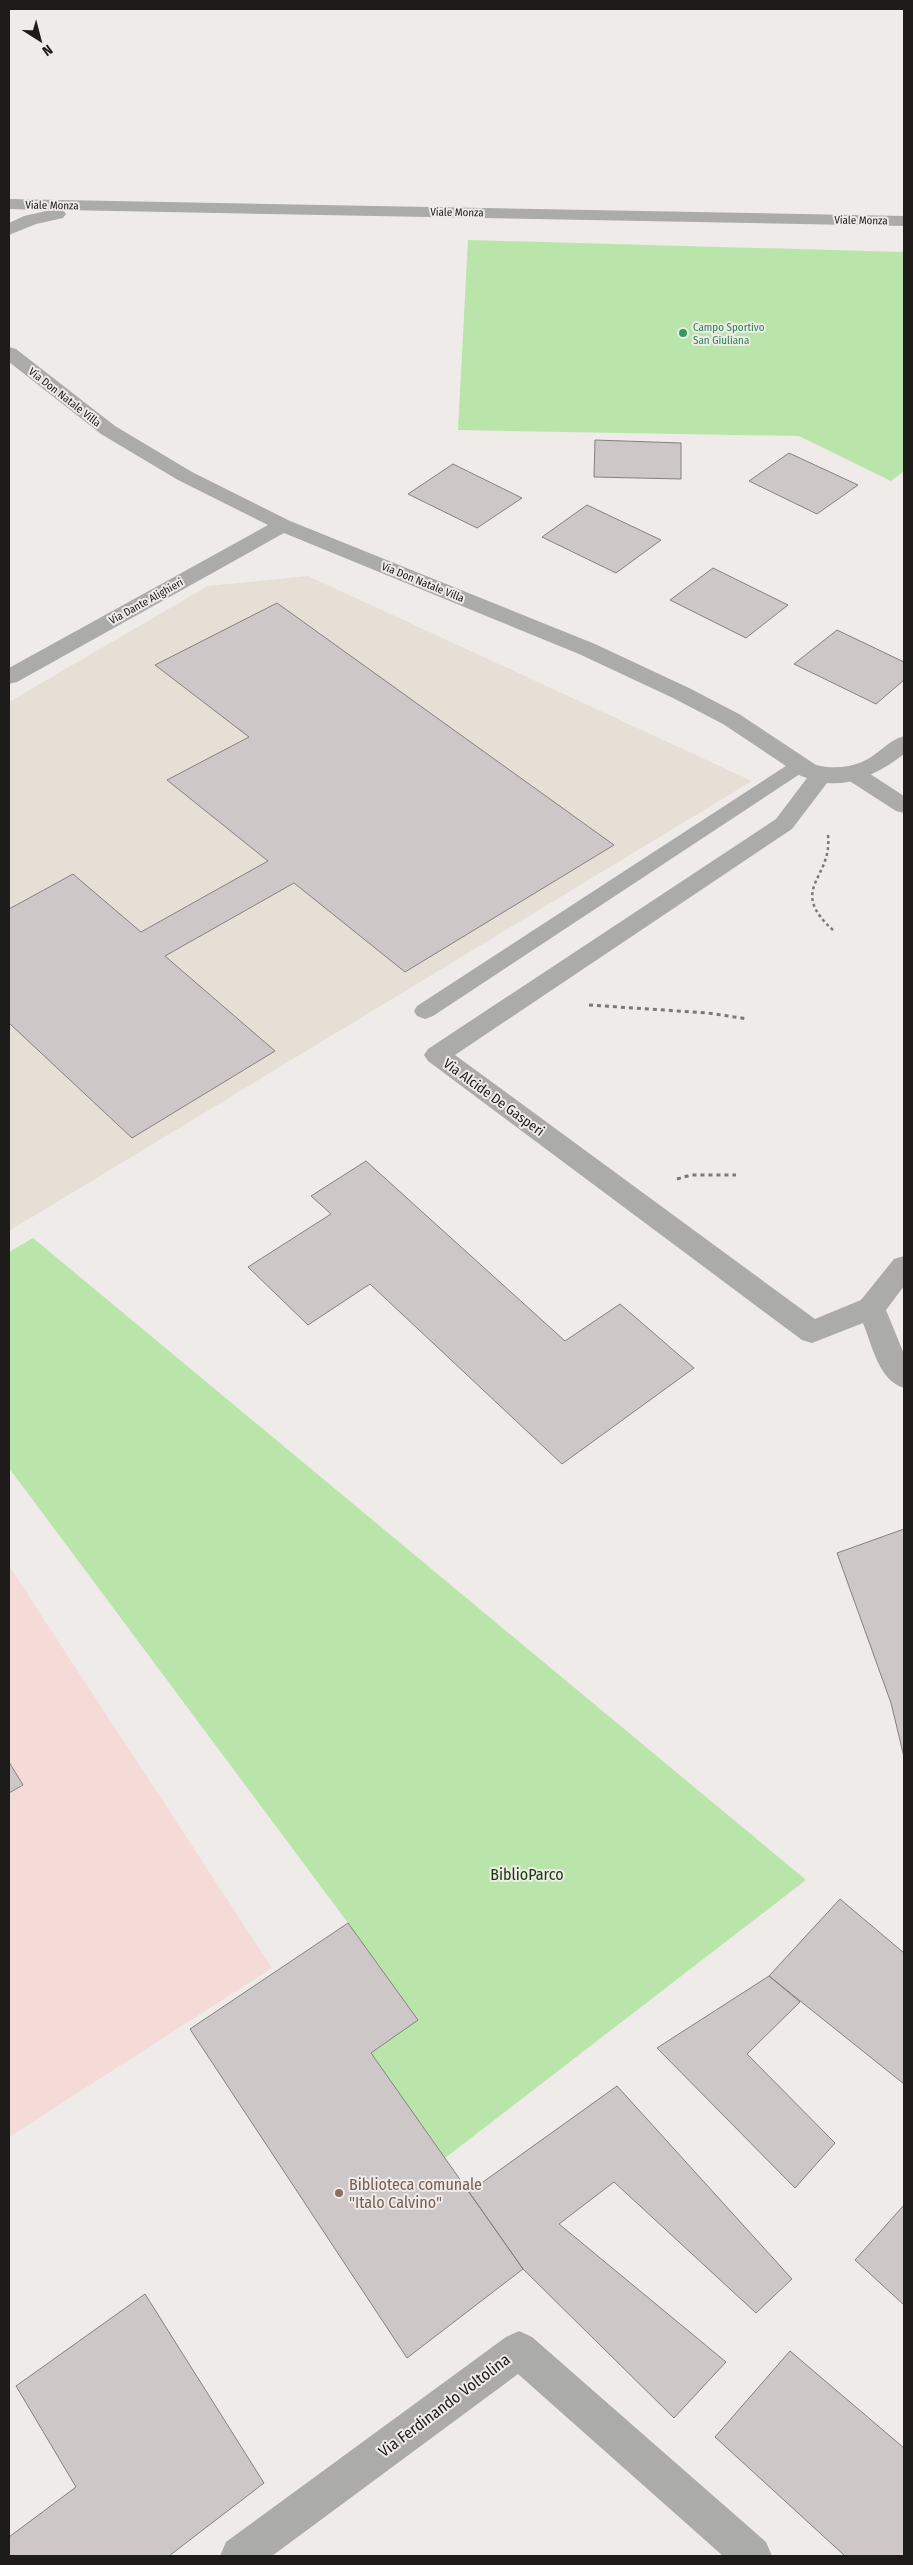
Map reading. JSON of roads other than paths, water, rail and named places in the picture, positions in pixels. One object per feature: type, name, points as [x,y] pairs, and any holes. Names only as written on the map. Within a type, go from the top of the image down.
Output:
[{"type":"street","name":"Viale Monza","points":[[9,204],[904,221]]},
{"type":"street","points":[[9,230],[30,220],[95,205]]},
{"type":"street","name":"Via Don Natale Villa","points":[[9,353],[108,430],[184,476],[283,525],[586,649],[646,677],[732,719],[810,770]]},
{"type":"street","name":"Via Dante Alighieri","points":[[9,677],[283,525]]},
{"type":"street","points":[[810,770],[853,773],[880,762],[904,743]]},
{"type":"street","name":"Via Alcide De Gasperi","points":[[810,770],[797,805],[784,824],[437,1055],[812,1332],[872,1308]]},
{"type":"street","points":[[853,773],[904,806]]},
{"type":"street","points":[[904,1266],[872,1308],[895,1366],[904,1377]]},
{"type":"street","name":"Via Ferdinando Voltolina","points":[[240,2556],[519,2350],[752,2556]]},
{"type":"lane","points":[[425,1011],[810,770]]},
{"type":"place","name":"Campo Sportivo San Giuliana","points":[[683,333]]},
{"type":"place","name":"Biblioteca comunale \"Italo Calvino\"","points":[[339,2193]]},
{"type":"park label","name":"BiblioParco","points":[[527,1874]]}]
